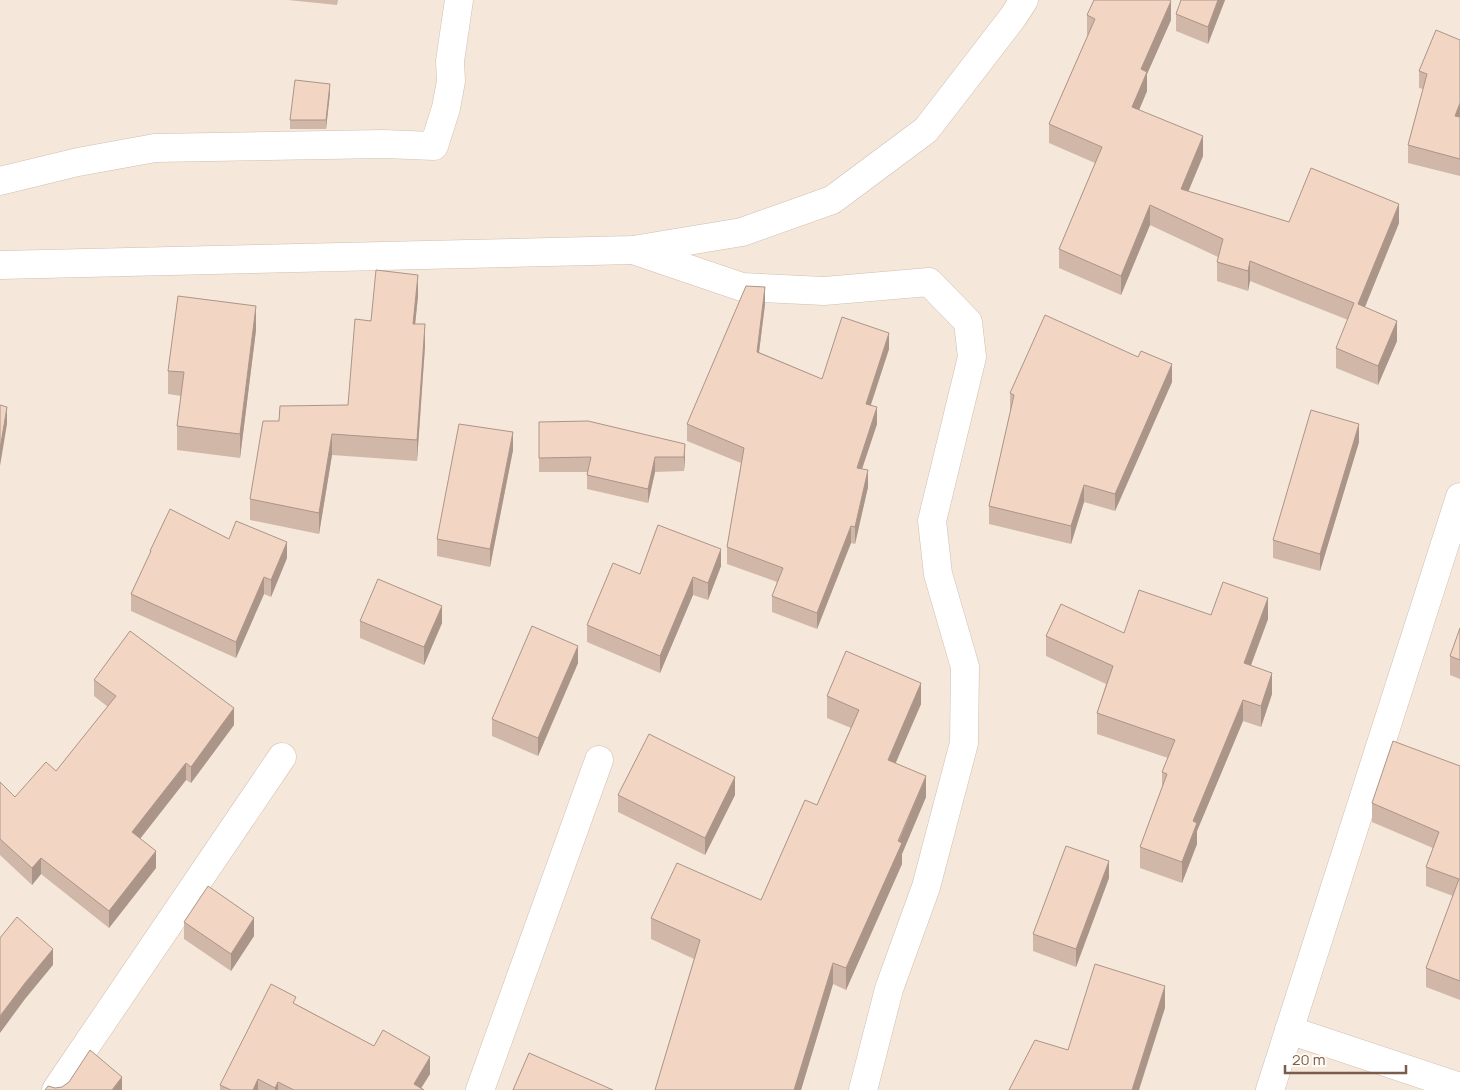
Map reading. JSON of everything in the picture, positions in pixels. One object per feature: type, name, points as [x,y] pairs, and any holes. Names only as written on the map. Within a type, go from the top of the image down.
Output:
[{"type":"street","points":[[0,182],[78,162],[155,148],[384,144],[434,146],[446,108],[451,81],[450,61],[459,0]]},
{"type":"street","points":[[0,265],[633,250],[742,232],[832,200],[926,130],[1013,18],[1024,0]]},
{"type":"street","points":[[633,250],[742,287],[824,291],[929,282],[968,322],[972,357],[932,521],[938,574],[965,667],[964,743],[926,887],[889,989],[863,1090]]},
{"type":"street","points":[[1270,1090],[1460,498]]},
{"type":"street","points":[[56,1090],[282,757]]},
{"type":"street","points":[[480,1090],[599,760]]},
{"type":"street","points":[[1289,1030],[1460,1086]]},
{"type":"shaded area","points":[[0,0],[1460,0],[1460,1090],[0,1090]]},
{"type":"building","points":[[1094,0],[1171,1],[1141,69],[1147,72],[1132,107],[1203,136],[1181,189],[1289,222],[1311,168],[1399,204],[1358,304],[1397,321],[1378,366],[1336,348],[1354,303],[1250,261],[1248,271],[1217,262],[1223,239],[1150,205],[1121,276],[1059,249],[1102,147],[1049,124],[1095,19],[1087,15]]},
{"type":"building","points":[[1181,0],[1218,0],[1208,27],[1176,14]]},
{"type":"building","points":[[1436,30],[1460,40],[1460,103],[1455,116],[1460,117],[1460,159],[1408,145],[1427,74],[1419,71]]},
{"type":"building","points":[[295,80],[330,84],[326,120],[290,120]]},
{"type":"building","points":[[376,270],[418,275],[413,324],[425,324],[417,440],[332,434],[319,513],[250,499],[263,421],[279,421],[280,406],[348,405],[355,319],[371,321]]},
{"type":"building","points":[[746,286],[765,287],[757,352],[822,379],[842,317],[889,333],[866,404],[877,407],[857,468],[868,470],[855,527],[851,526],[817,613],[772,596],[783,568],[727,547],[744,448],[687,424]]},
{"type":"building","points":[[178,296],[256,306],[240,434],[177,426],[184,372],[168,371]]},
{"type":"building","points":[[1045,315],[1138,357],[1141,351],[1172,364],[1115,494],[1084,485],[1071,526],[989,506],[1014,395],[1010,393]]},
{"type":"building","points":[[0,405],[7,407],[0,449]]},
{"type":"building","points":[[1311,410],[1359,424],[1320,554],[1273,540]]},
{"type":"building","points":[[588,421],[685,444],[684,457],[655,457],[648,489],[587,475],[591,457],[539,458],[539,422]]},
{"type":"building","points":[[459,424],[513,432],[490,549],[437,539]]},
{"type":"building","points":[[170,509],[229,539],[236,521],[287,542],[271,580],[264,577],[236,642],[131,594]]},
{"type":"building","points":[[658,525],[721,549],[708,583],[693,577],[660,656],[587,625],[613,563],[640,574]]},
{"type":"building","points":[[378,579],[442,606],[424,647],[360,621]]},
{"type":"building","points":[[1223,582],[1268,598],[1244,663],[1272,673],[1261,706],[1243,700],[1193,821],[1197,823],[1182,862],[1140,847],[1167,774],[1162,772],[1175,740],[1097,713],[1113,666],[1046,636],[1061,604],[1124,633],[1139,590],[1211,615]]},
{"type":"building","points":[[532,626],[578,646],[538,738],[492,719]]},
{"type":"building","points":[[1460,628],[1460,660],[1450,656]]},
{"type":"building","points":[[130,631],[234,708],[191,767],[186,763],[132,832],[156,851],[109,911],[41,858],[32,868],[0,839],[0,782],[15,797],[46,762],[56,771],[116,696],[94,680]]},
{"type":"building","points":[[846,651],[921,683],[888,760],[926,776],[898,841],[902,843],[846,968],[833,963],[794,1090],[655,1090],[700,940],[651,918],[677,863],[761,900],[805,800],[817,805],[859,710],[827,696]]},
{"type":"building","points":[[649,734],[735,777],[705,838],[618,795]]},
{"type":"building","points":[[1393,741],[1460,766],[1460,981],[1426,968],[1459,879],[1426,867],[1439,832],[1372,803]]},
{"type":"building","points":[[1066,846],[1109,861],[1076,949],[1033,934]]},
{"type":"building","points":[[208,886],[254,918],[231,954],[184,922]]},
{"type":"building","points":[[17,917],[53,949],[0,1016],[0,938]]},
{"type":"building","points":[[1095,964],[1165,986],[1132,1090],[1009,1090],[1035,1040],[1068,1050]]},
{"type":"building","points":[[271,984],[296,997],[293,1003],[374,1046],[383,1030],[430,1057],[414,1084],[424,1090],[294,1090],[278,1082],[275,1088],[258,1079],[253,1090],[231,1090],[220,1085]]},
{"type":"building","points":[[90,1050],[122,1077],[112,1090],[45,1090],[48,1086],[62,1087],[69,1082]]},
{"type":"building","points":[[529,1053],[613,1090],[513,1090]]}]
